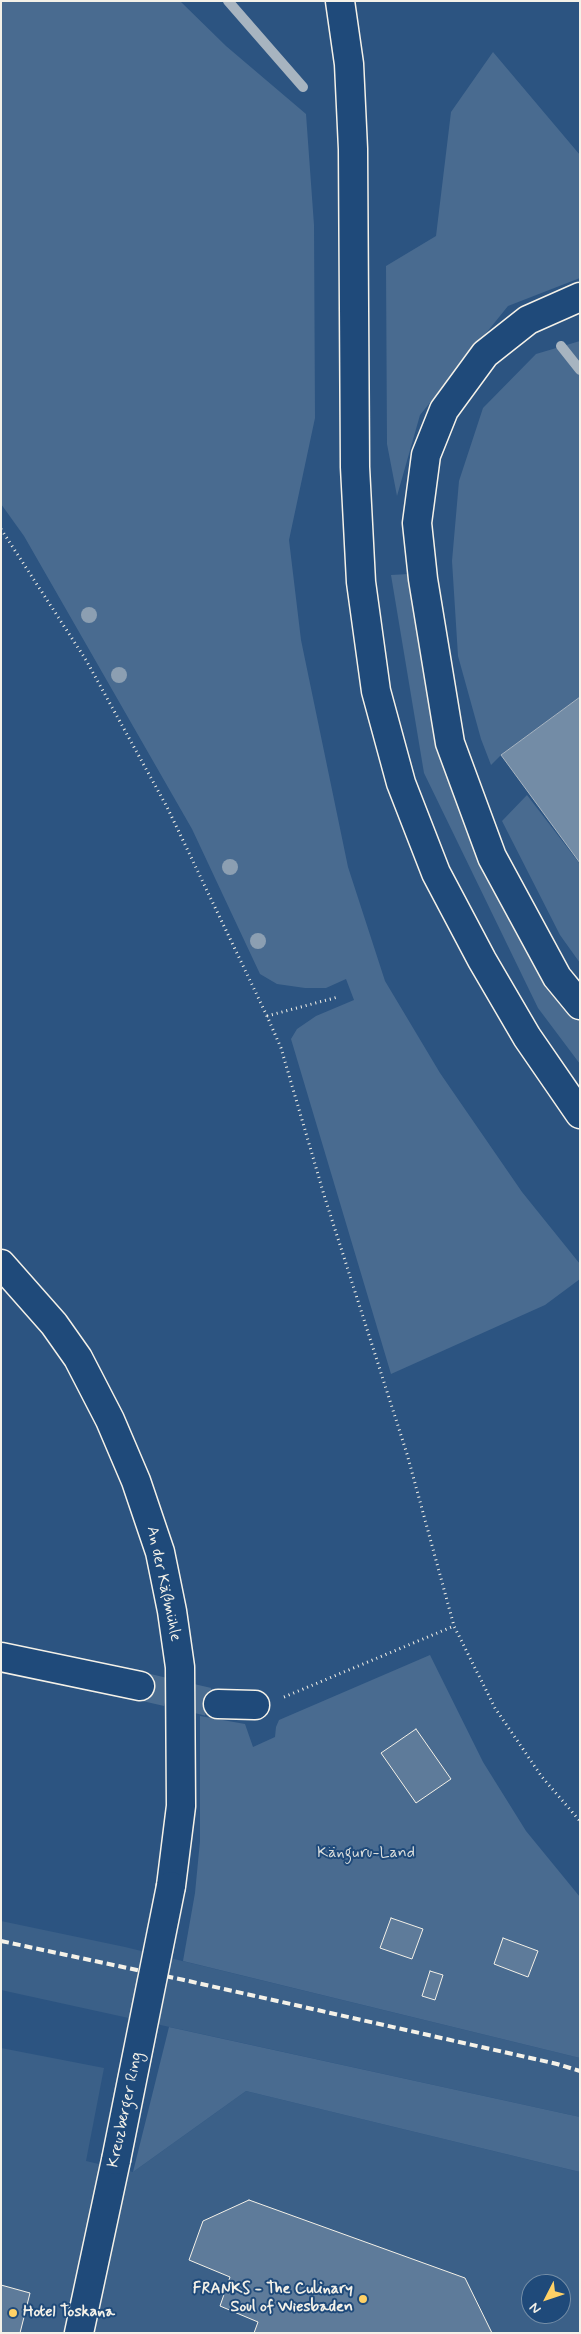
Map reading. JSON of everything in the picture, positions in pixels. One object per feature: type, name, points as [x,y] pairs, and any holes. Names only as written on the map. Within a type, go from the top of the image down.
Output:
[{"type":"main road","points":[[340,1],[349,64],[352,149],[355,467],[361,582],[376,691],[402,783],[436,873],[482,960],[527,1037],[580,1114]]},
{"type":"main road","points":[[580,297],[528,320],[485,354],[444,410],[426,455],[417,523],[423,579],[450,744],[492,857],[557,977],[580,1005]]},
{"type":"main road","name":"An der Käßmühle","points":[[1,1264],[54,1324],[78,1358],[110,1420],[136,1481],[160,1552],[172,1611],[180,1667],[181,1806],[171,1886]]},
{"type":"main road","points":[[1,1657],[140,1686]]},
{"type":"main road","points":[[218,1704],[254,1705]]},
{"type":"main road","name":"Kreuzberger Ring","points":[[79,2333],[171,1886]]},
{"type":"path","points":[[1,529],[86,660],[167,806],[281,1048],[324,1195],[406,1454],[454,1626],[495,1708],[542,1777],[580,1821]]},
{"type":"path","points":[[266,1016],[338,997]]},
{"type":"path","points":[[254,1705],[284,1697],[454,1626]]},
{"type":"shaded area","points":[[580,697],[580,863],[501,755]]},
{"type":"shaded area","points":[[1,1921],[125,1947],[580,2058],[580,2117],[1,1990]]},
{"type":"shaded area","points":[[1,2048],[104,2068],[86,2161],[133,2172],[246,2091],[580,2172],[580,2333],[1,2333]]},
{"type":"green space","points":[[1,1],[180,1],[226,46],[306,114],[314,225],[315,418],[289,540],[301,640],[348,867],[385,981],[440,1073],[522,1192],[580,1264],[580,1279],[545,1305],[391,1374],[291,1039],[297,1029],[316,1016],[354,1000],[346,979],[326,988],[305,988],[277,984],[260,974],[192,829],[24,536],[1,504]]},
{"type":"green space","points":[[493,52],[580,155],[580,278],[508,306],[420,415],[397,496],[387,444],[386,266],[436,236],[451,112]]},
{"type":"green space","points":[[580,341],[580,697],[501,755],[491,765],[481,739],[458,656],[452,561],[459,481],[483,408],[536,354]]},
{"type":"green space","points":[[409,574],[449,769],[555,993],[580,1019],[580,1064],[538,1008],[424,773],[391,575]]},
{"type":"green space","points":[[527,795],[580,864],[580,963],[560,935],[502,821]]},
{"type":"green space","name":"Känguru-Land","points":[[430,1655],[483,1762],[526,1831],[580,1897],[580,2058],[183,1961],[195,1893],[200,1841],[200,1716],[245,1724],[253,1747],[275,1737],[279,1720]]},
{"type":"green space","points":[[169,2027],[580,2117],[580,2172],[246,2091],[133,2172]]},
{"type":"building","points":[[416,1729],[451,1779],[416,1803],[381,1753]]},
{"type":"building","points":[[391,1918],[423,1929],[412,1959],[380,1948]]},
{"type":"building","points":[[503,1938],[538,1951],[528,1977],[494,1964]]},
{"type":"building","points":[[430,1971],[443,1975],[435,2000],[422,1996]]},
{"type":"building","points":[[249,2200],[465,2278],[492,2333],[254,2333],[258,2322],[220,2306],[230,2277],[189,2260],[203,2221]]},
{"type":"building","name":"Hotel Toskana","points":[[1,2285],[30,2293],[20,2333],[1,2333]]},
{"type":"waterway","points":[[228,1],[303,87]]},
{"type":"waterway","points":[[561,346],[580,370]]},
{"type":"tunnel","points":[[140,1686],[218,1704]]},
{"type":"railway","points":[[1,1941],[184,1980],[557,2064],[580,2071]]},
{"type":"place","name":"FRANKS - The Culinary Soul of Wiesbaden","points":[[363,2299]]},
{"type":"place","name":"Hotel Toskana","points":[[13,2313]]}]
